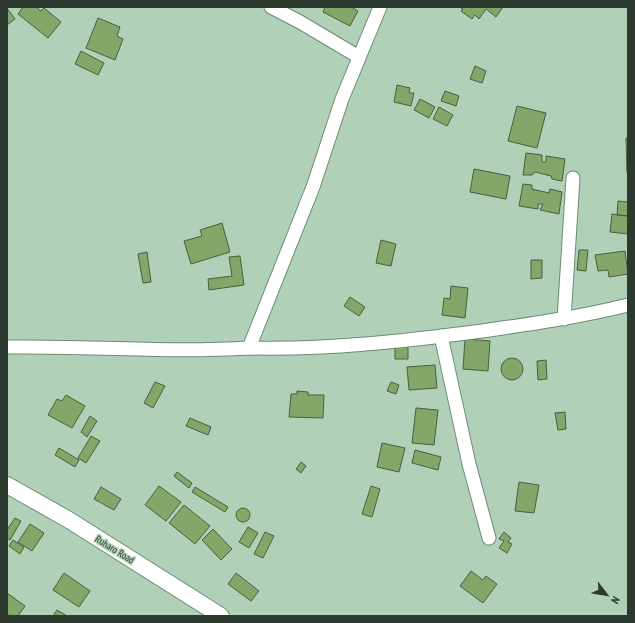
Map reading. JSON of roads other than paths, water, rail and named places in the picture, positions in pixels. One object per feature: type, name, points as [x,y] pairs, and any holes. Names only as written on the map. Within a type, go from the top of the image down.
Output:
[{"type":"street","points":[[271,7],[359,57]]},
{"type":"street","points":[[249,348],[313,187],[342,98],[380,7]]},
{"type":"street","points":[[564,319],[573,178]]},
{"type":"street","points":[[7,347],[62,346],[156,350],[223,350],[249,348],[282,349],[394,342],[564,319],[628,305]]},
{"type":"street","points":[[441,336],[469,464],[489,538]]},
{"type":"street","name":"Ruharo Road","points":[[7,485],[69,520],[220,616]]}]
